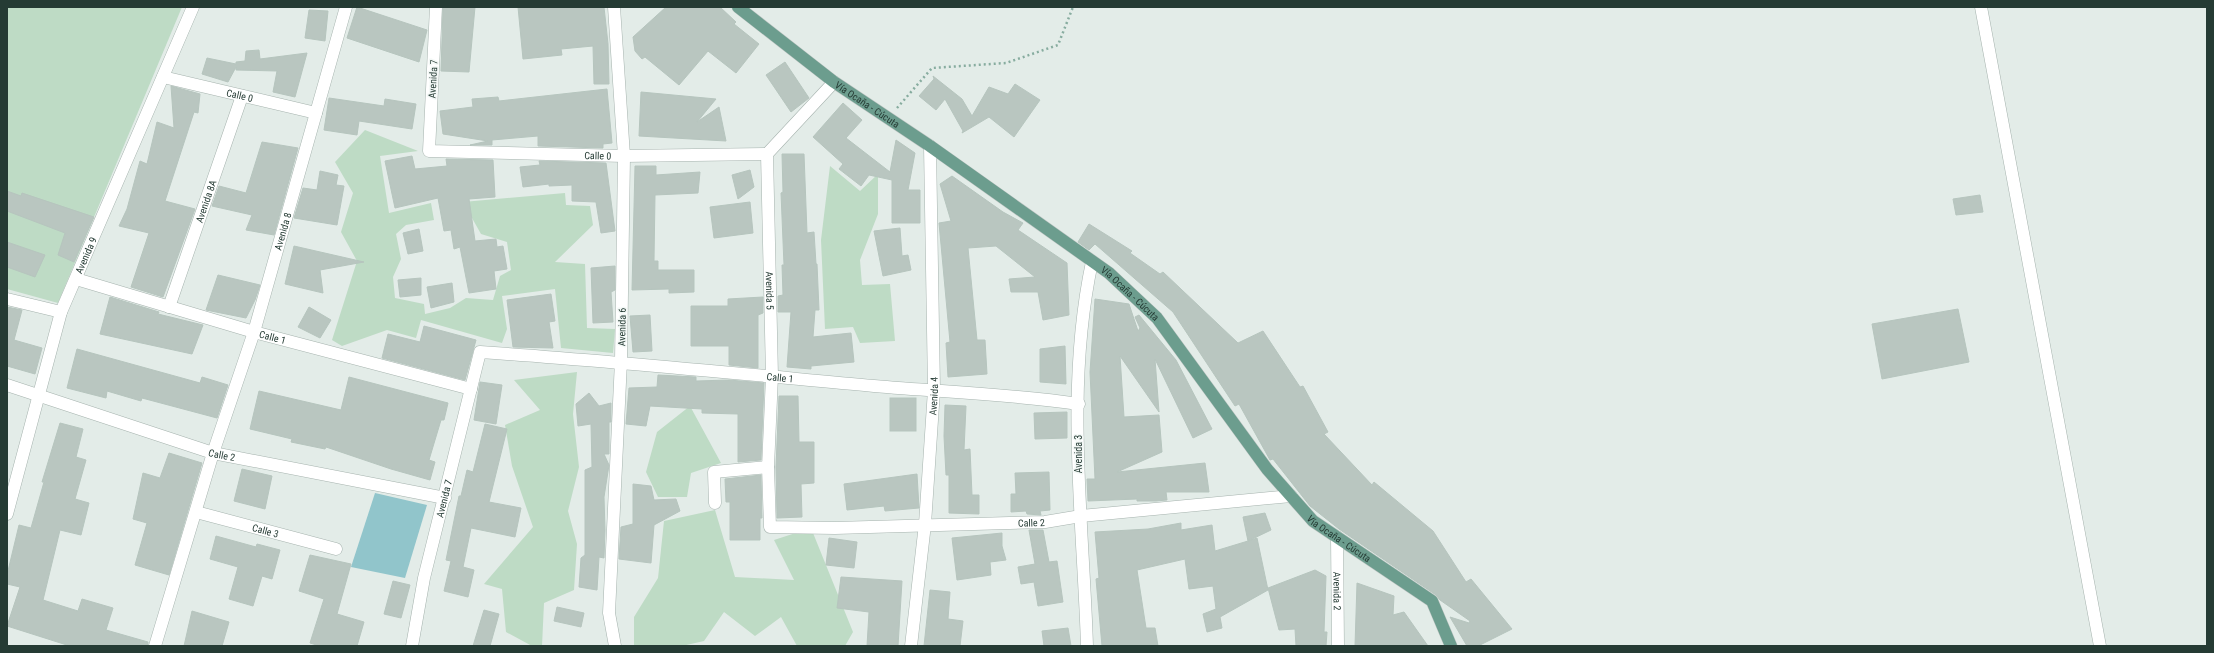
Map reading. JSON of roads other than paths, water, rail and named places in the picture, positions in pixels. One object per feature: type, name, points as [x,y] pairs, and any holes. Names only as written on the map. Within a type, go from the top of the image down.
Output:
[{"type":"main road","name":"Vía Ocaña - Cúcuta","points":[[738,7],[834,82],[930,146],[1109,273],[1157,318],[1267,469],[1313,521],[1432,601],[1451,646]]},
{"type":"street","name":"Avenida 9","points":[[7,514],[11,480],[39,394],[61,312],[193,7]]},
{"type":"street","name":"Avenida 8","points":[[155,646],[213,453],[254,332],[346,7]]},
{"type":"street","name":"Avenida 7","points":[[429,151],[436,7]]},
{"type":"street","name":"Avenida 6","points":[[614,7],[624,156],[621,361],[609,613],[615,646]]},
{"type":"street","points":[[1981,7],[2100,646]]},
{"type":"street","name":"Calle 0","points":[[163,77],[316,113]]},
{"type":"street","points":[[767,154],[834,82]]},
{"type":"street","name":"Avenida 8A","points":[[169,307],[242,96]]},
{"type":"street","name":"Avenida 4","points":[[911,646],[925,524],[934,390],[930,146]]},
{"type":"street","name":"Calle 0","points":[[429,151],[624,156],[767,154]]},
{"type":"street","name":"Avenida 5","points":[[767,154],[772,376],[768,467],[770,526]]},
{"type":"street","name":"Avenida 3","points":[[1087,646],[1077,461],[1083,304],[1092,262]]},
{"type":"street","name":"Calle 1","points":[[76,278],[254,332],[471,389]]},
{"type":"street","points":[[7,299],[61,312]]},
{"type":"street","name":"Avenida 7","points":[[412,646],[424,578],[480,352]]},
{"type":"street","name":"Calle 1","points":[[480,352],[621,361],[772,376],[1032,398],[1079,404]]},
{"type":"street","name":"Calle 2","points":[[7,385],[39,394],[213,453],[445,498]]},
{"type":"street","points":[[715,503],[714,472],[768,467]]},
{"type":"street","name":"Calle 2","points":[[770,526],[835,528],[925,524],[1045,522],[1081,516],[1291,496]]},
{"type":"street","name":"Calle 3","points":[[196,512],[336,549]]},
{"type":"street","name":"Avenida 2","points":[[1337,537],[1338,646]]},
{"type":"water","points":[[375,493],[427,505],[405,578],[351,567]]}]
